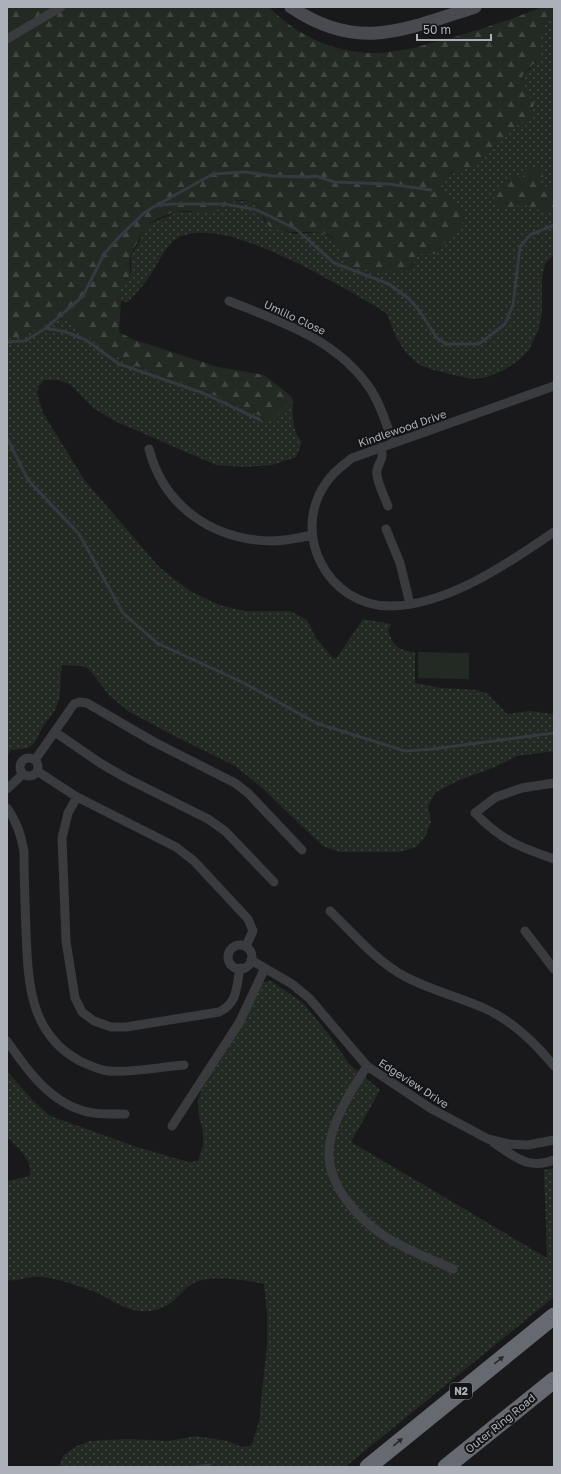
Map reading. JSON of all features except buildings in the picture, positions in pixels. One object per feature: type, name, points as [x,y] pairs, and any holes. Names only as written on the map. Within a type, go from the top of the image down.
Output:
[{"type":"highway","name":"N2","points":[[368,1467],[554,1316]]},
{"type":"highway","name":"Outer Ring Road","points":[[446,1467],[554,1380]]},
{"type":"street","points":[[7,39],[61,7]]},
{"type":"street","points":[[291,7],[322,26],[360,34],[378,34],[400,30],[475,7]]},
{"type":"street","name":"Umlilo Close","points":[[229,301],[318,339],[349,362],[372,391],[393,443]]},
{"type":"street","name":"Kindlewood Drive","points":[[554,386],[518,401],[352,458],[337,469],[325,484],[314,514],[312,535],[318,557],[326,573],[338,587],[351,596],[375,604],[389,606],[410,604],[428,600],[485,576],[554,532]]},
{"type":"street","points":[[381,447],[383,457],[377,469],[377,475],[388,506]]},
{"type":"street","points":[[149,449],[160,480],[175,500],[198,520],[225,534],[249,539],[273,541],[312,535]]},
{"type":"street","points":[[386,529],[400,563],[410,604]]},
{"type":"street","points":[[35,760],[74,704],[80,702],[87,703],[154,742],[235,783],[248,793],[302,850]]},
{"type":"street","points":[[55,732],[100,763],[126,778],[208,819],[225,832],[274,882]]},
{"type":"street","points":[[23,774],[20,769],[22,760],[27,758],[35,760]]},
{"type":"street","points":[[7,789],[23,774],[32,775],[36,771],[37,765],[35,760]]},
{"type":"street","points":[[36,771],[77,797],[176,847],[194,861],[248,919],[253,931],[246,946]]},
{"type":"street","points":[[554,783],[522,788],[496,798],[475,813],[502,838],[518,846],[554,859]]},
{"type":"street","points":[[77,797],[68,813],[62,838],[66,941],[75,998],[82,1012],[94,1021],[111,1027],[154,1023],[219,1012],[228,1008],[235,998],[240,968]]},
{"type":"street","points":[[7,808],[17,824],[24,852],[27,961],[30,990],[42,1024],[62,1050],[94,1068],[107,1071],[125,1071],[184,1065]]},
{"type":"street","points":[[330,911],[380,959],[403,976],[487,1010],[505,1021],[552,1059]]},
{"type":"street","points":[[525,932],[554,969]]},
{"type":"street","points":[[236,946],[246,946],[252,954],[249,965],[240,968],[232,965],[229,955],[236,946]]},
{"type":"street","name":"Edgeview Drive","points":[[251,960],[292,984],[309,998],[367,1066],[430,1108],[488,1139],[510,1144],[528,1145],[554,1140]]},
{"type":"street","points":[[172,1126],[239,1023],[265,968]]},
{"type":"street","points":[[7,1041],[23,1065],[54,1097],[88,1112],[125,1114]]},
{"type":"street","points":[[367,1066],[353,1088],[339,1115],[331,1138],[330,1159],[334,1178],[346,1200],[368,1224],[399,1245],[453,1269]]},
{"type":"street","points":[[488,1139],[526,1163],[537,1164],[554,1160]]},
{"type":"green space","points":[[7,7],[269,7],[296,29],[327,45],[344,50],[378,53],[409,49],[447,39],[542,7],[554,7],[554,15],[543,30],[540,57],[522,76],[523,88],[534,103],[531,115],[501,139],[479,162],[470,168],[451,172],[443,179],[442,191],[448,198],[461,206],[464,220],[435,254],[419,254],[408,269],[384,272],[364,269],[349,264],[342,257],[335,240],[329,235],[323,233],[289,232],[275,229],[265,221],[259,207],[249,201],[236,201],[211,212],[181,211],[166,215],[148,225],[131,255],[130,274],[128,278],[119,286],[121,301],[119,332],[132,339],[218,367],[264,375],[293,399],[271,421],[224,399],[131,364],[107,351],[85,334],[69,318],[45,322],[31,332],[15,338],[7,338]]},
{"type":"green space","points":[[554,15],[554,255],[545,264],[542,277],[542,313],[539,328],[529,350],[519,360],[504,370],[487,377],[472,379],[433,370],[420,365],[406,353],[396,337],[387,314],[377,307],[306,267],[276,253],[246,241],[217,234],[192,233],[173,241],[139,290],[128,302],[121,301],[119,286],[128,279],[131,273],[131,255],[139,243],[144,229],[149,224],[177,212],[212,212],[231,201],[247,201],[255,204],[260,208],[265,222],[288,232],[297,234],[319,233],[330,237],[336,241],[337,245],[362,269],[405,271],[411,267],[419,254],[435,254],[464,220],[461,206],[448,198],[441,191],[443,180],[450,173],[479,162],[534,103],[523,89],[522,76],[533,66],[541,50],[540,39],[543,26]]},
{"type":"green space","points":[[531,167],[536,167],[541,170],[543,177],[541,184],[547,187],[554,187],[554,207],[546,211],[525,205],[502,208],[495,205],[494,195],[498,188],[513,176],[523,177]]},
{"type":"green space","points":[[69,318],[85,334],[107,351],[131,364],[224,399],[271,421],[293,399],[294,427],[302,442],[296,457],[272,465],[245,467],[216,465],[115,421],[93,408],[70,384],[58,380],[44,380],[39,386],[37,393],[43,413],[85,481],[160,568],[190,591],[219,605],[244,611],[290,611],[307,620],[316,638],[332,657],[336,659],[363,619],[391,624],[388,630],[392,641],[397,647],[415,653],[415,683],[440,688],[477,690],[488,694],[507,714],[530,711],[554,714],[554,751],[517,756],[493,768],[459,780],[435,793],[428,806],[431,822],[425,837],[416,847],[400,852],[340,852],[323,846],[260,786],[235,766],[128,711],[109,695],[89,669],[82,666],[62,665],[59,700],[54,712],[44,725],[33,744],[26,748],[11,750],[7,757],[7,338],[15,338],[31,332],[45,322]]},
{"type":"green space","points":[[418,652],[469,653],[469,679],[418,678]]},
{"type":"green space","points":[[271,981],[303,1003],[330,1036],[349,1064],[380,1090],[351,1142],[547,1258],[544,1170],[554,1168],[554,1297],[345,1467],[59,1467],[63,1456],[77,1446],[90,1441],[127,1439],[169,1441],[196,1436],[227,1441],[242,1447],[250,1446],[253,1442],[259,1421],[267,1345],[267,1313],[264,1284],[227,1279],[207,1279],[192,1284],[167,1306],[155,1310],[145,1311],[127,1308],[93,1291],[52,1278],[30,1277],[7,1280],[7,1181],[30,1176],[30,1170],[27,1159],[7,1136],[7,1071],[33,1101],[50,1116],[137,1147],[188,1162],[198,1161],[203,1146],[203,1131],[199,1116],[198,1100],[204,1083],[228,1049],[259,987],[264,982]]},
{"type":"waterway","points":[[157,205],[213,174],[245,172],[272,176],[316,176],[334,182],[389,184],[431,190]]},
{"type":"waterway","points":[[46,328],[83,296],[104,254],[144,213],[155,206],[171,204],[225,204],[257,210],[296,229],[334,263],[389,284],[408,298],[418,309],[437,338],[446,344],[479,344],[505,324],[513,305],[520,247],[530,235],[554,225]]},
{"type":"waterway","points":[[7,342],[25,341],[46,328],[66,332],[86,340],[119,364],[203,393],[260,420]]},
{"type":"waterway","points":[[7,438],[28,480],[79,534],[123,613],[157,643],[244,683],[316,723],[405,751],[433,749],[554,733]]},
{"type":"waterway","points":[[194,1467],[210,1465]]}]
